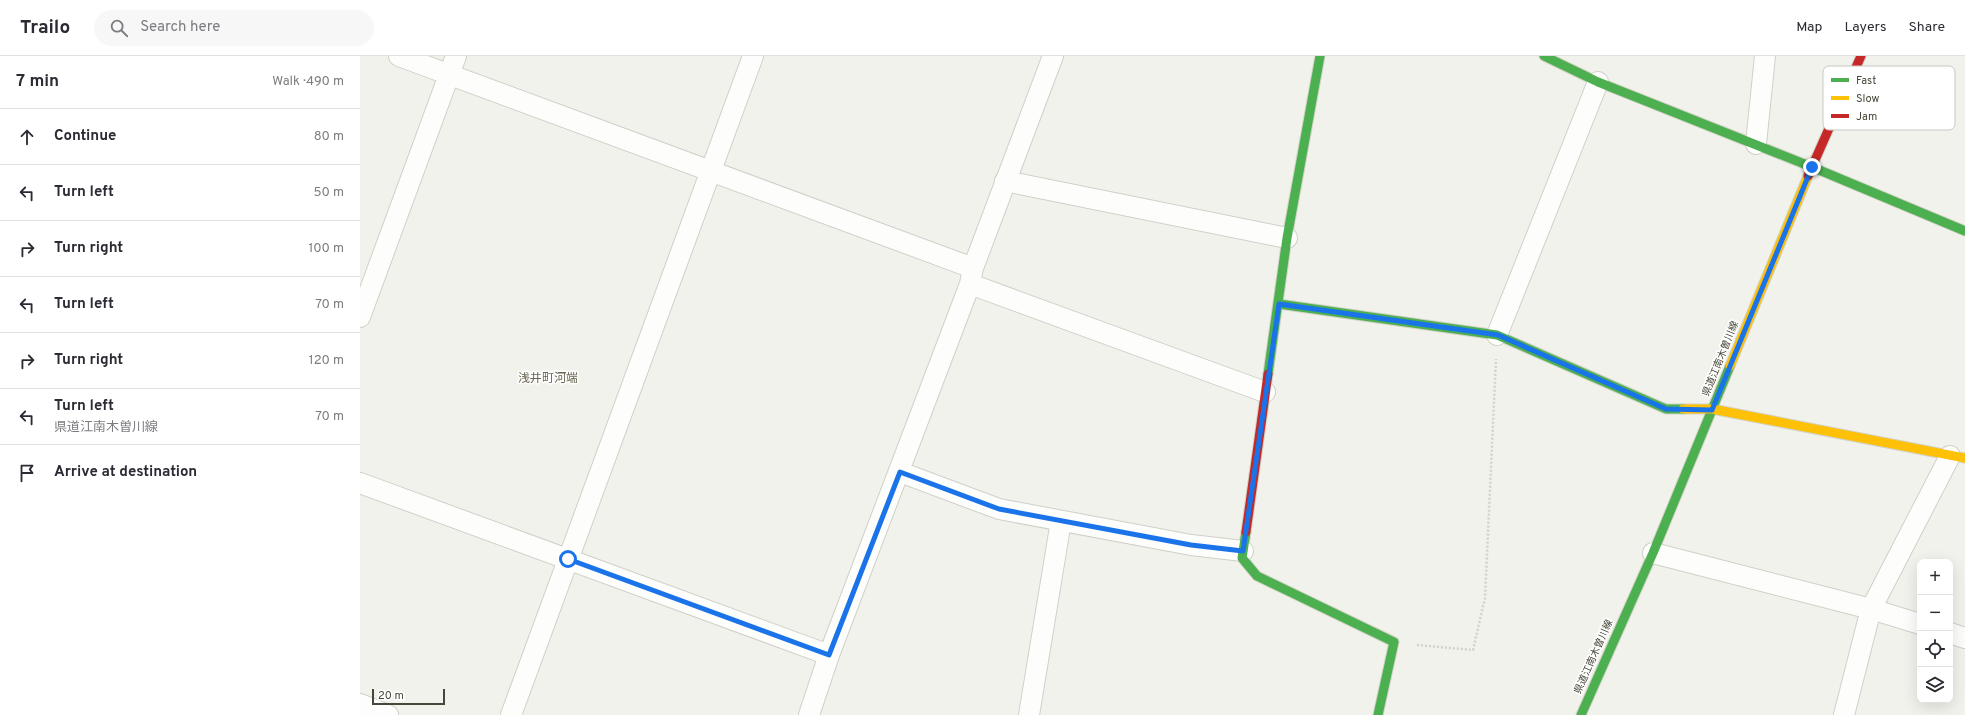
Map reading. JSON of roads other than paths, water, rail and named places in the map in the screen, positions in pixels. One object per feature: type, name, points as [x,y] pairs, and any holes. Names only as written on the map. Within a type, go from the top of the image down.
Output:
[{"type":"street","points":[[399,56],[711,170],[972,276],[1265,392]]},
{"type":"street","points":[[360,317],[456,56]]},
{"type":"street","points":[[511,715],[753,56]]},
{"type":"street","points":[[809,715],[829,655],[900,472],[972,276],[1005,181],[1053,56]]},
{"type":"street","points":[[1320,56],[1287,238],[1279,304],[1242,558],[1257,576],[1394,642],[1378,715]]},
{"type":"street","points":[[1544,56],[1598,82],[1756,144],[1965,231]]},
{"type":"street","points":[[1756,144],[1765,56]]},
{"type":"street","name":"県道江南木曽川線","points":[[1857,66],[1861,56]]},
{"type":"street","points":[[1498,335],[1598,82]]},
{"type":"street","name":"県道江南木曽川線","points":[[1581,715],[1653,552],[1828,130]]},
{"type":"street","points":[[1005,181],[1287,238]]},
{"type":"street","points":[[1279,304],[1498,335],[1666,409],[1712,410],[1958,457],[1871,609],[1844,715]]},
{"type":"street","points":[[900,472],[999,509],[1191,545],[1243,551]]},
{"type":"street","points":[[360,482],[829,655]]},
{"type":"street","points":[[1029,715],[1061,521]]},
{"type":"street","points":[[1653,552],[1871,609],[1917,623]]},
{"type":"street","points":[[1953,634],[1965,638]]},
{"type":"street","points":[[360,704],[388,715]]},
{"type":"district","name":"浅井町河端","points":[[548,379]]}]
